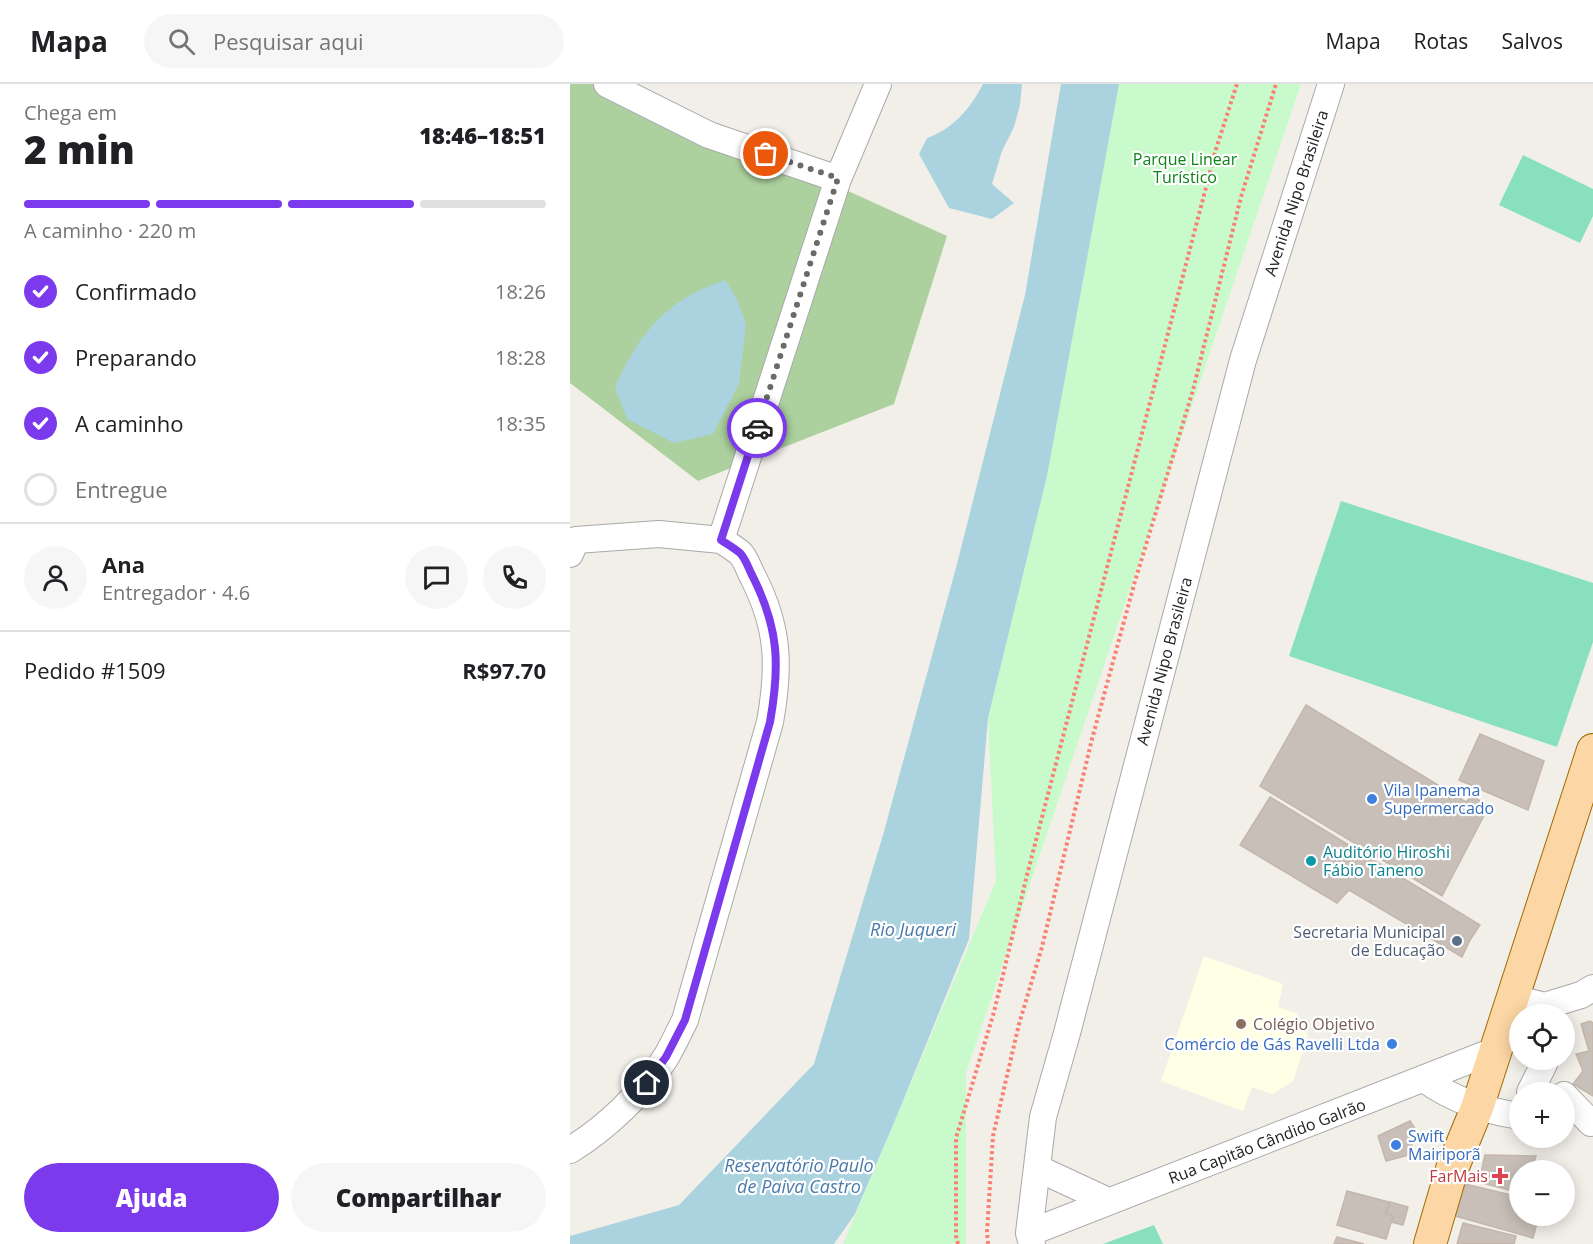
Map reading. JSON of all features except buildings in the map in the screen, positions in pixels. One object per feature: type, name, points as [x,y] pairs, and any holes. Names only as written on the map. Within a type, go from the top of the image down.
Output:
[{"type":"main road","points":[[1430,1244],[1452,1168],[1477,1108],[1593,750]]},
{"type":"street","points":[[607,84],[709,135],[838,178]]},
{"type":"street","points":[[721,540],[838,178],[878,84]]},
{"type":"street","name":"Avenida Nipo Brasileira","points":[[1030,1238],[1043,1117],[1073,1010],[1239,371],[1331,84]]},
{"type":"street","points":[[570,1150],[616,1114],[647,1083],[666,1057],[685,1020],[770,722],[776,688],[777,661],[774,631],[760,591],[741,554],[721,540],[659,534],[572,544]]},
{"type":"street","points":[[1560,1004],[1593,988]]},
{"type":"street","points":[[1514,998],[1530,1004]]},
{"type":"street","name":"Rua Capitão Cândido Galrão","points":[[1030,1238],[1108,1202],[1496,1050]]},
{"type":"street","points":[[1424,1079],[1477,1108],[1509,1112]]},
{"type":"street","points":[[1575,1105],[1592,1123]]},
{"type":"street","points":[[1575,1121],[1592,1123]]},
{"type":"street","points":[[1037,1168],[1108,1202]]},
{"type":"path","points":[[958,1244],[956,1236],[956,1138],[994,1012],[1037,837],[1216,148],[1238,84]]},
{"type":"path","points":[[988,1244],[993,1136],[1019,1024],[1042,946],[1092,739],[1126,615],[1193,390],[1241,197],[1276,84]]},
{"type":"shaded area","name":"Colégio Objetivo","points":[[1204,956],[1283,984],[1278,1007],[1296,1013],[1308,1036],[1293,1081],[1272,1094],[1252,1087],[1243,1111],[1161,1081]]},
{"type":"green space","points":[[570,84],[613,84],[947,236],[894,404],[698,481],[570,383]]},
{"type":"green space","name":"Parque Linear Turístico","points":[[1115,84],[1301,84],[966,1073],[966,1244],[843,1244],[996,881],[988,718],[1047,476]]},
{"type":"green space","points":[[1523,155],[1593,189],[1593,216],[1580,243],[1499,205]]},
{"type":"green space","points":[[1341,501],[1593,583],[1593,642],[1557,747],[1289,656]]},
{"type":"green space","points":[[1154,1225],[1163,1244],[1103,1244]]},
{"type":"water","points":[[983,84],[1022,84],[1020,105],[1014,127],[1002,151],[992,184],[1014,203],[992,219],[949,208],[919,154],[927,138],[945,129],[960,117]]},
{"type":"water","name":"Rio Juqueri","points":[[1061,84],[1119,84],[1047,476],[988,718],[969,939],[896,1118],[855,1214],[834,1244],[570,1244],[570,1236],[679,1205],[814,1064],[883,835],[957,564],[1025,295]]},
{"type":"water","points":[[725,280],[737,299],[746,325],[739,384],[713,434],[674,443],[627,419],[615,387],[634,350],[657,320],[686,297]]},
{"type":"way so far","points":[[757,428],[838,178],[766,154]]},
{"type":"place","name":"Vila Ipanema Supermercado","points":[[1372,799]]},
{"type":"place","name":"Auditório Hiroshi Fábio Taneno","points":[[1311,861]]},
{"type":"place","name":"Secretaria Municipal de Educação","points":[[1457,941]]},
{"type":"place","name":"Colégio Objetivo","points":[[1241,1024]]},
{"type":"place","name":"Comércio de Gás Ravelli Ltda","points":[[1392,1044]]},
{"type":"place","name":"Swift Mairiporã","points":[[1396,1145]]},
{"type":"place","name":"FarMais","points":[[1500,1176]]},
{"type":"route","points":[[647,1083],[666,1057],[685,1020],[770,722],[776,688],[777,661],[774,631],[760,591],[741,554],[721,540],[757,428]]},
{"type":"water label","name":"Reservatório Paulo de Paiva Castro","points":[[799,1175]]}]
